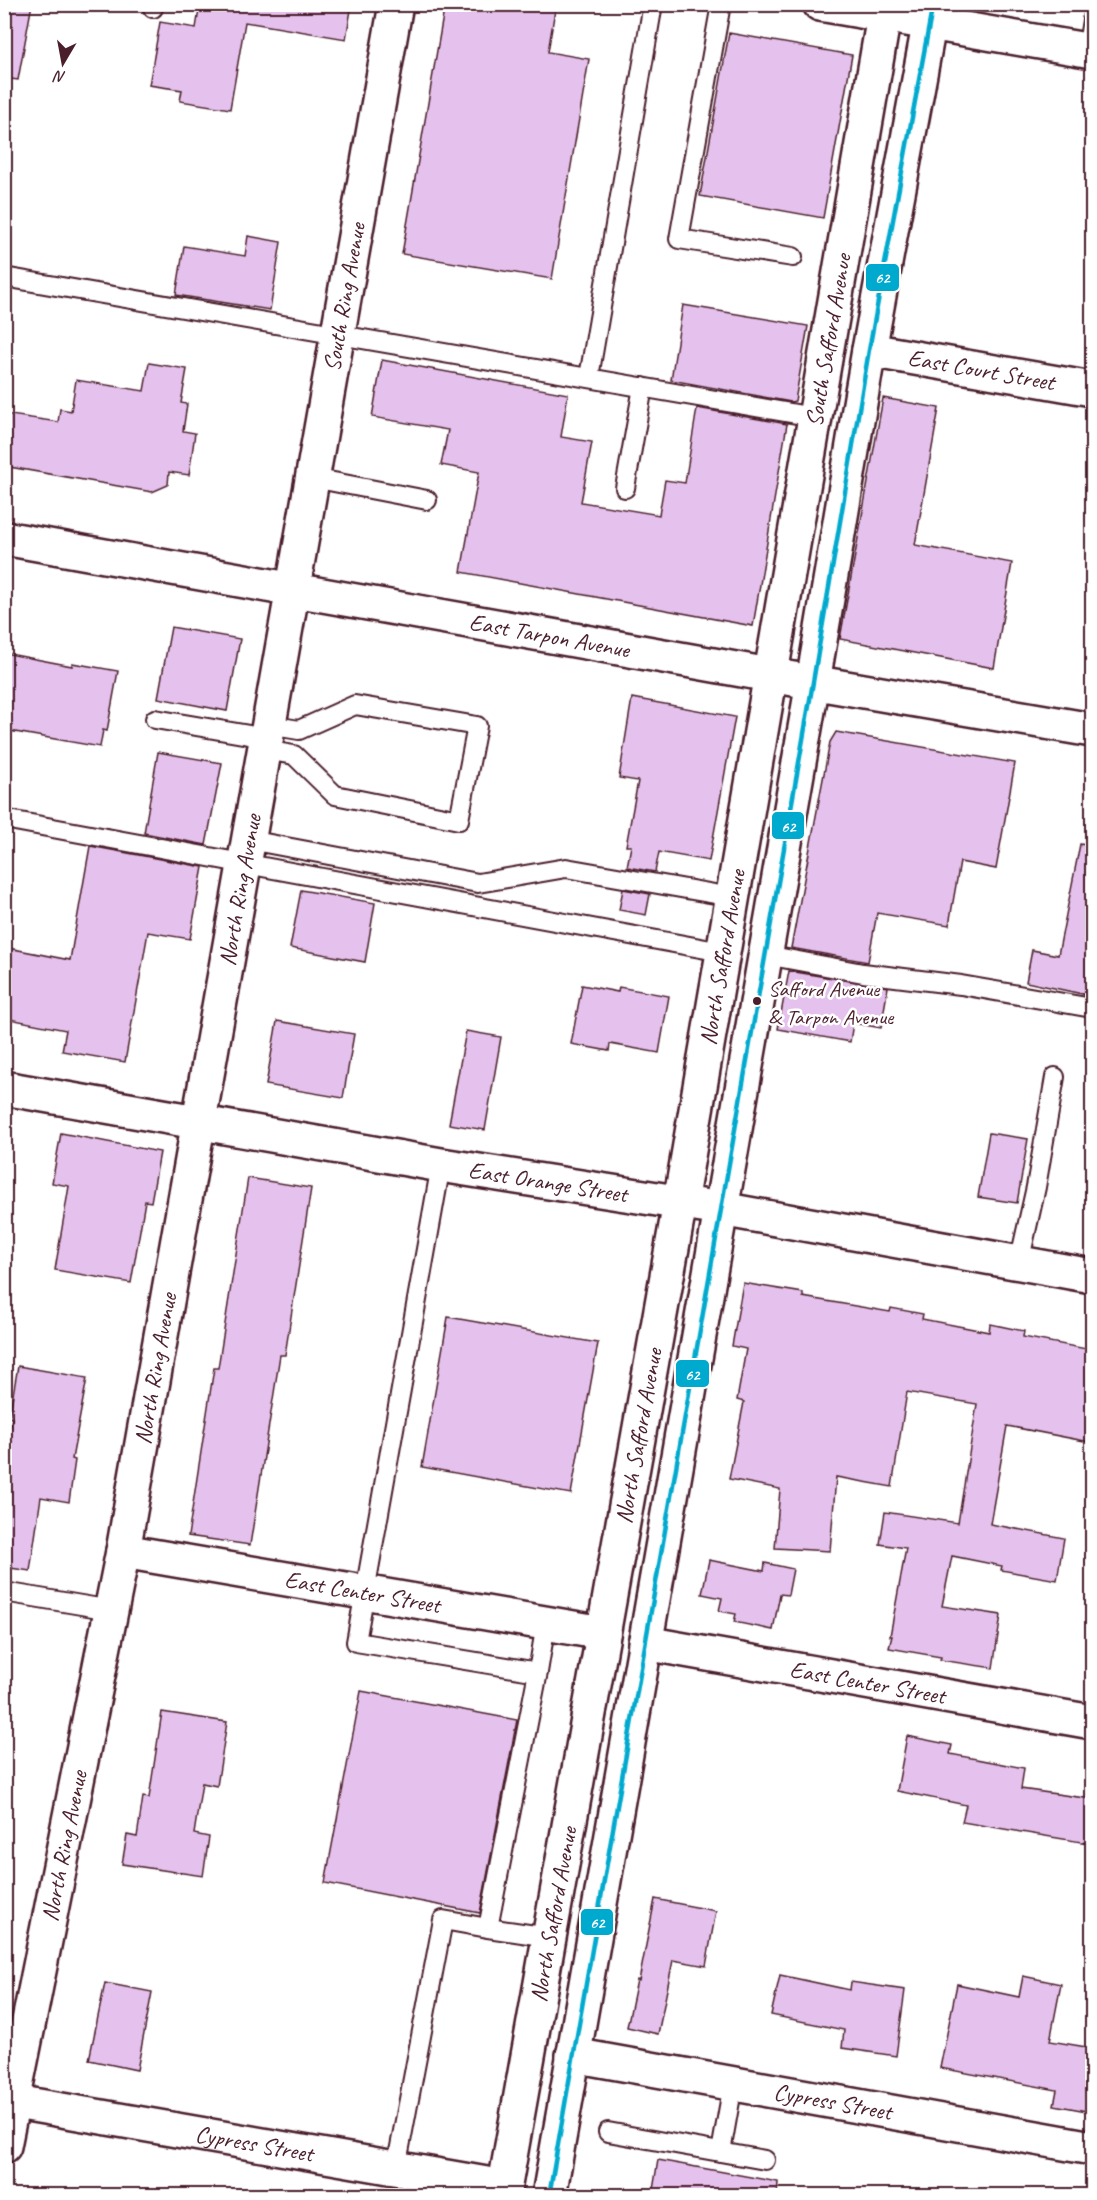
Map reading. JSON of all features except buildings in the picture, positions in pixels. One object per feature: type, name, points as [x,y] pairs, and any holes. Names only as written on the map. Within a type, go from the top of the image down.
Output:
[{"type":"street","name":"South Ring Avenue","points":[[293,591],[396,4]]},
{"type":"street","points":[[834,7],[931,14],[1091,41]]},
{"type":"street","name":"South Safford Avenue","points":[[770,675],[885,10]]},
{"type":"street","name":"South Safford Avenue","points":[[813,682],[869,350],[931,14]]},
{"type":"street","name":"East Court Street","points":[[869,350],[1092,389]]},
{"type":"street","name":"East Tarpon Avenue","points":[[4,538],[293,591],[1092,730]]},
{"type":"street","name":"North Ring Avenue","points":[[4,2145],[8,2101],[123,1551],[293,591]]},
{"type":"street","name":"North Safford Avenue","points":[[503,2191],[680,1203],[770,675]]},
{"type":"street","name":"North Safford Avenue","points":[[549,2196],[813,682]]},
{"type":"street","name":"East Orange Street","points":[[4,1088],[441,1165],[721,1209],[1092,1276]]},
{"type":"street","name":"East Center Street","points":[[123,1551],[603,1633]]},
{"type":"street","name":"East Center Street","points":[[645,1643],[1092,1722]]},
{"type":"street","name":"Cypress Street","points":[[573,2055],[1092,2148]]},
{"type":"street","name":"Cypress Street","points":[[8,2101],[396,2168],[503,2191]]},
{"type":"lane","points":[[589,377],[652,4]]},
{"type":"lane","points":[[721,4],[679,239],[794,257]]},
{"type":"lane","points":[[4,277],[814,417]]},
{"type":"lane","points":[[625,488],[643,387]]},
{"type":"lane","points":[[313,478],[427,500]]},
{"type":"lane","points":[[155,718],[267,738],[294,755],[335,795],[459,820],[477,726],[355,705],[299,730],[267,738]]},
{"type":"lane","points":[[4,819],[478,884],[566,868],[732,897]]},
{"type":"lane","points":[[247,852],[722,952]]},
{"type":"lane","points":[[766,955],[863,973],[961,985],[1092,1008]]},
{"type":"lane","points":[[1019,1263],[1036,1187],[1055,1077]]},
{"type":"lane","points":[[441,1165],[356,1642],[538,1672]]},
{"type":"lane","points":[[4,1592],[111,1610]]},
{"type":"lane","points":[[488,1928],[546,1623]]},
{"type":"lane","points":[[396,2168],[443,1920],[549,1937]]},
{"type":"lane","points":[[721,2152],[733,2084]]},
{"type":"lane","points":[[608,2132],[765,2160]]},
{"type":"transit line","name":"62","points":[[549,2196],[869,350],[933,4]]},
{"type":"place","name":"Safford Avenue & Tarpon Avenue","points":[[757,1001]]}]
